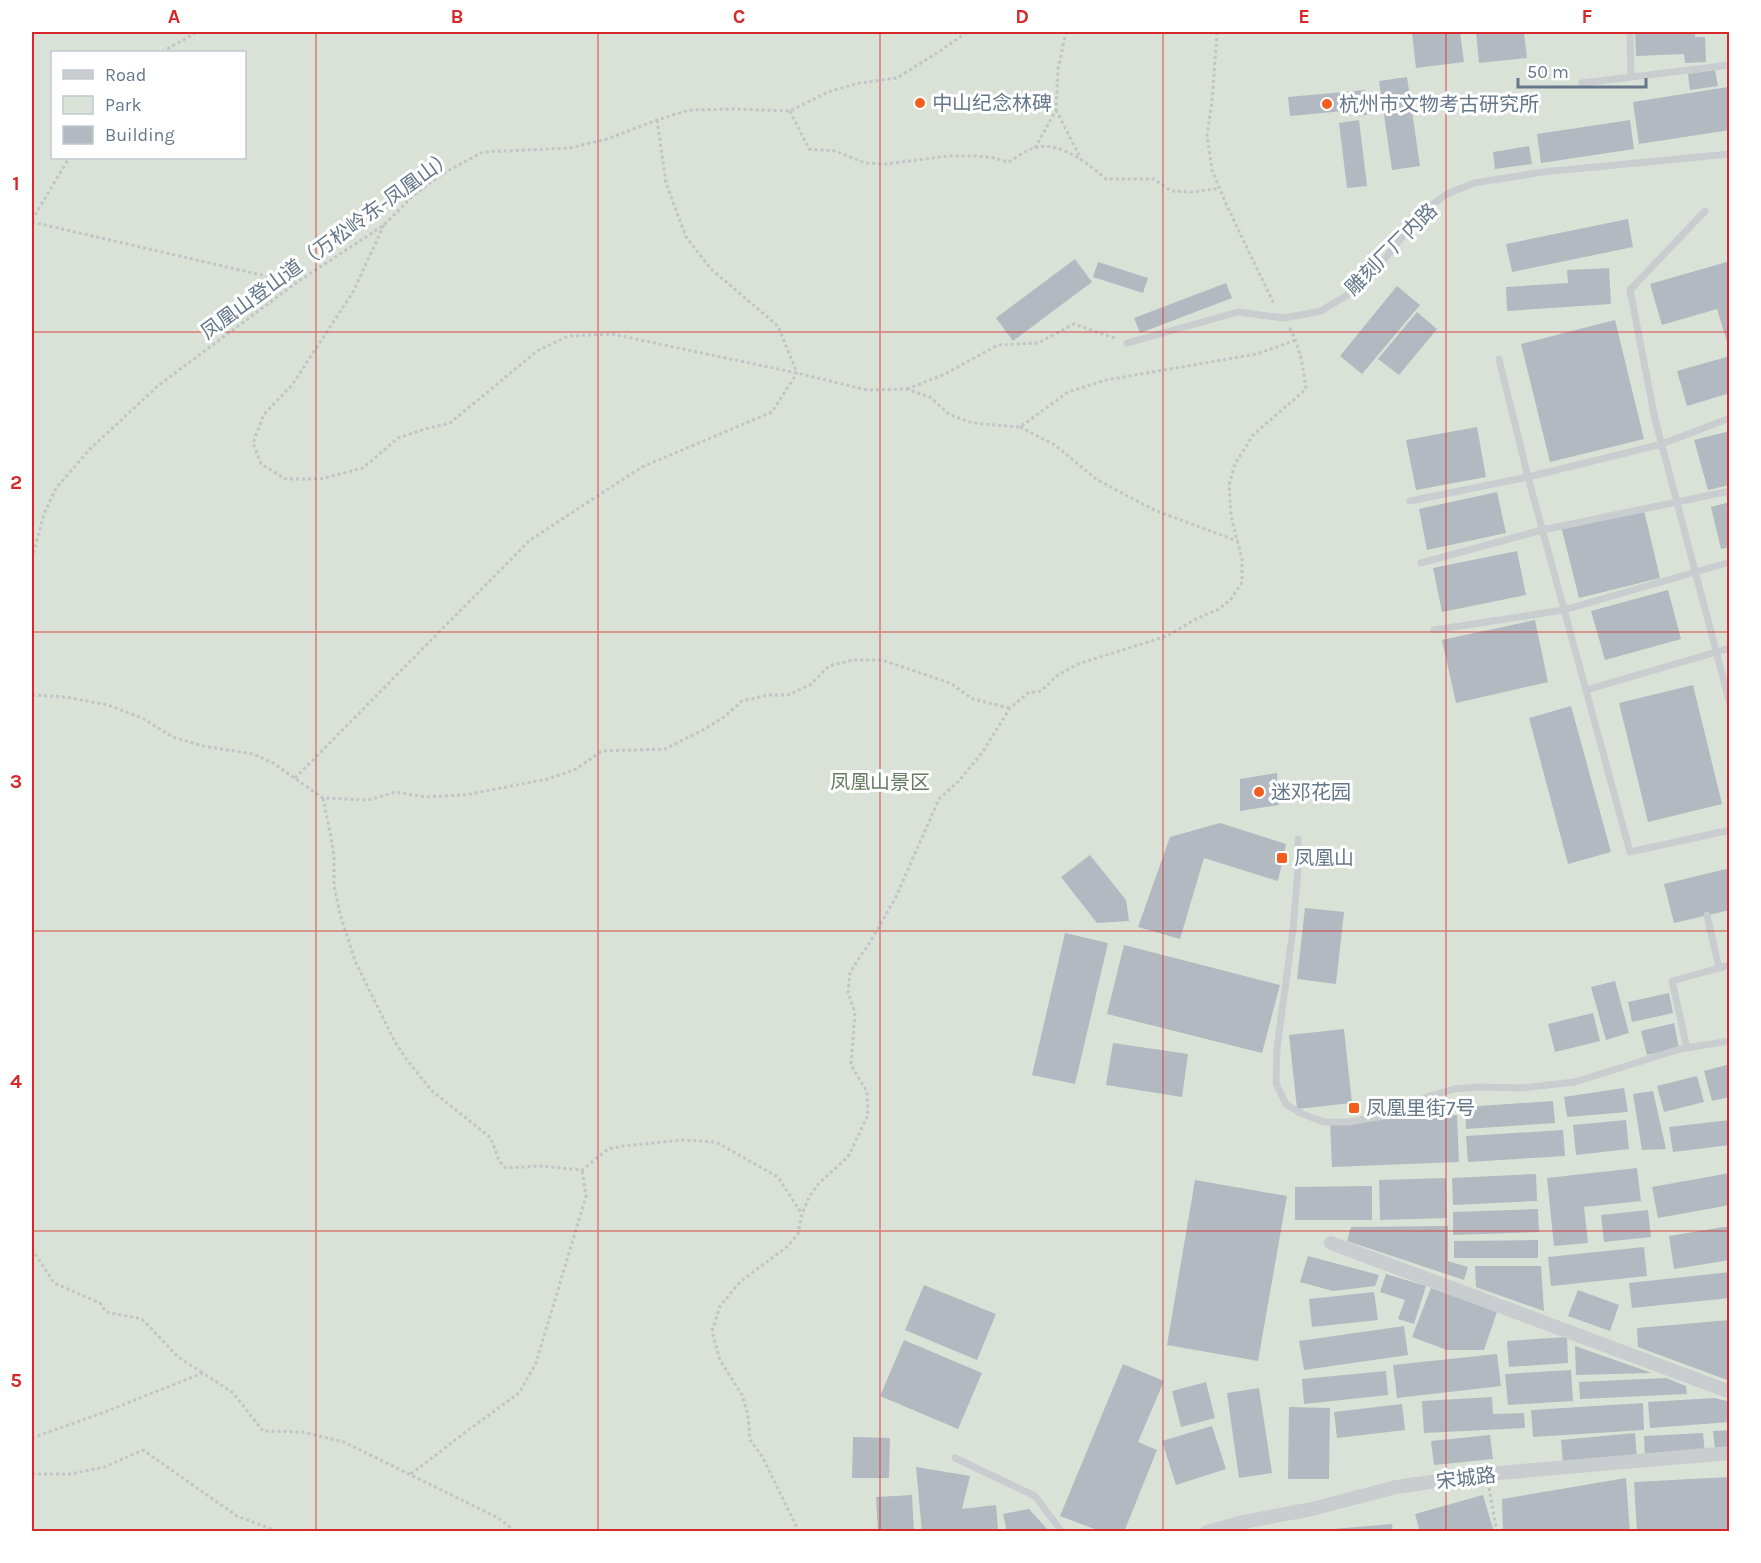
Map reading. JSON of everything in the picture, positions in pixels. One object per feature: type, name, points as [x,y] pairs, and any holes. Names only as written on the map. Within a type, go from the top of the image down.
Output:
[{"type":"street","points":[[1331,1243],[1730,1392]]},
{"type":"street","name":"宋城路","points":[[1207,1532],[1242,1522],[1312,1509],[1396,1486],[1487,1474],[1730,1453]]},
{"type":"lane","points":[[1630,32],[1631,77]]},
{"type":"lane","points":[[1582,83],[1730,65]]},
{"type":"lane","name":"雕刻厂厂内路","points":[[1127,343],[1238,312],[1284,318],[1321,311],[1352,292],[1379,266],[1422,212],[1447,194],[1474,183],[1543,172],[1730,154]]},
{"type":"lane","points":[[1705,211],[1630,290],[1655,419],[1730,704]]},
{"type":"lane","points":[[1499,359],[1542,530],[1630,852],[1730,830]]},
{"type":"lane","points":[[1410,501],[1528,477],[1662,444],[1730,418]]},
{"type":"lane","points":[[1421,563],[1542,530],[1730,491]]},
{"type":"lane","points":[[1434,630],[1564,610],[1730,562]]},
{"type":"lane","points":[[1586,690],[1730,648]]},
{"type":"lane","points":[[1298,839],[1293,929],[1277,1048],[1276,1083],[1286,1104],[1300,1113],[1324,1122],[1348,1122],[1383,1116],[1430,1096],[1454,1089],[1522,1088],[1575,1082],[1687,1048],[1730,1041]]},
{"type":"lane","points":[[1707,915],[1719,968]]},
{"type":"lane","points":[[1687,1048],[1672,981],[1730,965]]},
{"type":"lane","points":[[955,1458],[1035,1496],[1062,1532]]},
{"type":"path","points":[[164,51],[197,32]]},
{"type":"path","name":"凤凰山登山道（万松岭东-凤凰山）","points":[[32,559],[44,514],[56,488],[91,448],[159,385],[296,283],[384,225],[414,195],[442,174],[483,152],[570,148],[607,140],[689,110],[790,111],[828,92],[897,78],[968,32]]},
{"type":"path","points":[[1035,148],[1056,110],[1059,69],[1066,32]]},
{"type":"path","points":[[799,1532],[762,1456],[750,1440],[748,1415],[742,1395],[720,1360],[712,1331],[720,1306],[741,1281],[788,1246],[798,1234],[802,1214],[809,1197],[819,1183],[848,1157],[868,1114],[867,1092],[851,1065],[855,1013],[848,992],[850,972],[896,899],[939,799],[958,782],[982,753],[1010,708],[1028,693],[1041,691],[1058,675],[1078,664],[1167,636],[1219,609],[1231,599],[1242,582],[1242,559],[1231,516],[1229,485],[1235,464],[1253,435],[1306,389],[1304,369],[1296,340],[1271,301],[1212,170],[1207,135],[1217,32]]},
{"type":"path","points":[[1056,110],[1081,159]]},
{"type":"path","points":[[790,111],[809,149],[835,151],[865,163],[886,164],[948,156],[976,156],[1008,162],[1035,148],[1052,147],[1081,159],[1106,179],[1154,179],[1171,191],[1194,192],[1220,188]]},
{"type":"path","points":[[657,120],[666,183],[686,237],[711,269],[778,326],[797,373]]},
{"type":"path","points":[[68,159],[32,221],[296,283]]},
{"type":"path","points":[[384,225],[352,292],[292,385],[264,414],[253,442],[261,464],[286,479],[320,479],[363,468],[398,438],[450,423],[537,351],[568,336],[612,334],[867,390],[906,389],[945,374],[998,345],[1038,343],[1074,324],[1127,343]]},
{"type":"path","points":[[1020,427],[1068,392],[1106,380],[1257,354],[1296,340]]},
{"type":"path","points":[[295,778],[530,540],[642,467],[772,412],[797,373]]},
{"type":"path","points":[[906,389],[930,397],[950,415],[973,423],[1020,427],[1055,445],[1096,479],[1154,510],[1237,541]]},
{"type":"path","points":[[32,695],[66,697],[108,705],[142,718],[173,737],[203,746],[253,754],[273,763],[323,798],[368,800],[396,792],[425,797],[465,795],[548,778],[576,769],[602,751],[665,749],[715,723],[742,701],[768,695],[788,695],[810,685],[829,666],[854,660],[882,660],[950,683],[973,699],[1010,708]]},
{"type":"path","points":[[323,798],[334,856],[334,885],[343,923],[355,961],[395,1042],[406,1060],[432,1091],[491,1138],[499,1161],[506,1168],[539,1166],[582,1170],[608,1149],[683,1140],[716,1142],[778,1177],[802,1214]]},
{"type":"path","points":[[410,1475],[519,1393],[536,1363],[586,1196],[582,1170]]},
{"type":"path","points":[[32,1249],[54,1283],[100,1303],[106,1312],[142,1319],[178,1357],[233,1393],[263,1431],[302,1432],[344,1442],[498,1518],[516,1532]]},
{"type":"path","points":[[32,1438],[203,1373]]},
{"type":"path","points":[[32,1474],[71,1474],[104,1467],[143,1450],[237,1516],[279,1532]]},
{"type":"path","points":[[1487,1474],[1497,1532]]},
{"type":"green space","name":"凤凰山景区","points":[[32,32],[1729,32],[1729,1531],[32,1531]]},
{"type":"building","points":[[1412,32],[1460,32],[1464,62],[1416,68]]},
{"type":"building","points":[[1476,32],[1524,32],[1527,58],[1479,63]]},
{"type":"building","points":[[1635,32],[1695,32],[1695,37],[1705,37],[1706,62],[1685,63],[1684,54],[1636,56]]},
{"type":"building","points":[[1715,70],[1718,86],[1690,90],[1688,74]]},
{"type":"building","points":[[1407,77],[1420,166],[1392,170],[1379,81]]},
{"type":"building","points":[[1728,87],[1730,130],[1639,144],[1633,102]]},
{"type":"building","name":"杭州市文物考古研究所","points":[[1365,90],[1367,115],[1355,116],[1354,110],[1290,116],[1288,97]]},
{"type":"building","name":"杭州市文物考古研究所","points":[[1359,120],[1367,186],[1347,188],[1339,123]]},
{"type":"building","points":[[1630,120],[1634,149],[1541,163],[1537,134]]},
{"type":"building","points":[[1529,146],[1532,164],[1495,169],[1493,152]]},
{"type":"building","points":[[1628,219],[1633,247],[1512,272],[1506,244]]},
{"type":"building","points":[[1075,259],[1092,282],[1013,341],[996,318]]},
{"type":"building","points":[[1730,261],[1730,352],[1717,309],[1662,325],[1650,284]]},
{"type":"building","points":[[1098,262],[1148,278],[1143,293],[1093,277]]},
{"type":"building","points":[[1609,268],[1611,304],[1507,311],[1506,287],[1568,283],[1567,270]]},
{"type":"building","points":[[1226,283],[1232,298],[1140,333],[1134,318]]},
{"type":"building","points":[[1397,286],[1420,305],[1362,374],[1340,356]]},
{"type":"building","points":[[1417,312],[1437,329],[1399,375],[1378,359]]},
{"type":"building","points":[[1615,320],[1644,439],[1550,462],[1521,344]]},
{"type":"building","points":[[1730,356],[1730,393],[1687,406],[1677,371]]},
{"type":"building","points":[[1477,427],[1486,477],[1416,490],[1406,440]]},
{"type":"building","points":[[1730,431],[1730,485],[1708,490],[1694,440]]},
{"type":"building","points":[[1497,492],[1506,533],[1427,550],[1419,509]]},
{"type":"building","points":[[1730,502],[1730,547],[1721,549],[1711,507]]},
{"type":"building","points":[[1643,506],[1660,578],[1579,598],[1561,526]]},
{"type":"building","points":[[1517,551],[1526,595],[1442,612],[1433,568]]},
{"type":"building","points":[[1668,590],[1681,639],[1605,660],[1591,611]]},
{"type":"building","points":[[1535,620],[1548,682],[1456,703],[1442,640]]},
{"type":"building","points":[[1693,685],[1722,804],[1648,822],[1619,703]]},
{"type":"building","points":[[1571,706],[1611,852],[1568,864],[1529,718]]},
{"type":"building","name":"迷邓花园","points":[[1277,773],[1279,805],[1240,811],[1240,779]]},
{"type":"building","points":[[1220,823],[1286,844],[1278,881],[1204,858],[1180,939],[1138,927],[1170,837]]},
{"type":"building","points":[[1090,855],[1126,900],[1129,921],[1097,923],[1061,877]]},
{"type":"building","points":[[1730,868],[1730,910],[1674,923],[1664,884]]},
{"type":"building","points":[[1305,908],[1344,912],[1336,984],[1297,979]]},
{"type":"building","points":[[1065,933],[1108,943],[1075,1084],[1032,1075]]},
{"type":"building","points":[[1124,945],[1280,985],[1262,1053],[1107,1014]]},
{"type":"building","points":[[1615,981],[1629,1033],[1606,1040],[1591,987]]},
{"type":"building","points":[[1669,993],[1673,1013],[1632,1022],[1628,1002]]},
{"type":"building","points":[[1593,1013],[1600,1041],[1555,1052],[1548,1024]]},
{"type":"building","points":[[1674,1023],[1679,1048],[1647,1055],[1641,1031]]},
{"type":"building","points":[[1344,1029],[1352,1103],[1297,1109],[1289,1035]]},
{"type":"building","points":[[1113,1043],[1188,1054],[1182,1097],[1106,1085]]},
{"type":"building","points":[[1730,1064],[1730,1097],[1712,1101],[1704,1071]]},
{"type":"building","points":[[1697,1076],[1704,1102],[1664,1112],[1657,1086]]},
{"type":"building","points":[[1624,1088],[1628,1112],[1567,1117],[1564,1097]]},
{"type":"building","points":[[1653,1091],[1666,1149],[1642,1150],[1633,1094]]},
{"type":"building","points":[[1553,1101],[1555,1123],[1466,1129],[1465,1107]]},
{"type":"building","points":[[1457,1115],[1459,1162],[1332,1167],[1330,1121]]},
{"type":"building","points":[[1626,1120],[1629,1149],[1576,1155],[1573,1125]]},
{"type":"building","points":[[1730,1120],[1730,1145],[1673,1152],[1669,1127]]},
{"type":"building","points":[[1563,1130],[1565,1156],[1468,1162],[1466,1136]]},
{"type":"building","points":[[1637,1168],[1641,1201],[1584,1207],[1588,1243],[1554,1246],[1547,1178]]},
{"type":"building","points":[[1730,1173],[1730,1205],[1658,1218],[1652,1187]]},
{"type":"building","points":[[1536,1174],[1537,1201],[1453,1205],[1452,1178]]},
{"type":"building","points":[[1446,1178],[1447,1218],[1380,1220],[1379,1180]]},
{"type":"building","points":[[1195,1180],[1287,1196],[1258,1361],[1167,1345]]},
{"type":"building","points":[[1372,1186],[1372,1220],[1295,1220],[1295,1187]]},
{"type":"building","points":[[1538,1209],[1539,1232],[1453,1235],[1453,1212]]},
{"type":"building","points":[[1648,1210],[1651,1237],[1604,1242],[1601,1215]]},
{"type":"building","points":[[1448,1226],[1448,1261],[1468,1267],[1464,1280],[1347,1241],[1351,1227]]},
{"type":"building","points":[[1730,1226],[1730,1260],[1674,1269],[1669,1236]]},
{"type":"building","points":[[1538,1240],[1538,1258],[1454,1258],[1454,1241]]},
{"type":"building","points":[[1644,1247],[1647,1276],[1551,1286],[1548,1257]]},
{"type":"building","points":[[1308,1256],[1379,1275],[1375,1286],[1333,1291],[1300,1282]]},
{"type":"building","points":[[1475,1266],[1541,1266],[1544,1311],[1476,1287]]},
{"type":"building","points":[[1730,1272],[1730,1298],[1632,1308],[1629,1283]]},
{"type":"building","points":[[1386,1274],[1426,1286],[1414,1324],[1398,1319],[1405,1300],[1380,1292]]},
{"type":"building","points":[[924,1285],[996,1314],[977,1360],[905,1330]]},
{"type":"building","points":[[1431,1288],[1497,1312],[1484,1350],[1447,1350],[1412,1337]]},
{"type":"building","points":[[1578,1290],[1619,1305],[1610,1331],[1568,1316]]},
{"type":"building","points":[[1374,1292],[1378,1320],[1312,1327],[1309,1299]]},
{"type":"building","points":[[1730,1320],[1730,1381],[1638,1347],[1637,1328]]},
{"type":"building","points":[[1404,1326],[1408,1355],[1304,1370],[1299,1341]]},
{"type":"building","points":[[1567,1337],[1568,1363],[1509,1367],[1507,1341]]},
{"type":"building","points":[[904,1340],[982,1373],[958,1429],[880,1396]]},
{"type":"building","points":[[1575,1346],[1652,1373],[1576,1375]]},
{"type":"building","points":[[1497,1354],[1501,1386],[1397,1398],[1393,1365]]},
{"type":"building","points":[[1123,1364],[1164,1381],[1138,1442],[1157,1450],[1124,1532],[1096,1532],[1097,1530],[1060,1516]]},
{"type":"building","points":[[1571,1370],[1573,1401],[1508,1405],[1505,1374]]},
{"type":"building","points":[[1386,1371],[1388,1395],[1304,1404],[1302,1379]]},
{"type":"building","points":[[1666,1378],[1686,1386],[1687,1394],[1580,1399],[1579,1382]]},
{"type":"building","points":[[1206,1382],[1215,1418],[1181,1427],[1172,1391]]},
{"type":"building","points":[[1259,1388],[1272,1473],[1239,1478],[1227,1393]]},
{"type":"building","points":[[1492,1397],[1493,1414],[1524,1413],[1525,1428],[1424,1433],[1422,1401]]},
{"type":"building","points":[[1715,1398],[1730,1402],[1730,1422],[1650,1428],[1648,1402]]},
{"type":"building","points":[[1643,1403],[1644,1430],[1533,1437],[1531,1410]]},
{"type":"building","points":[[1402,1404],[1405,1430],[1337,1438],[1334,1412]]},
{"type":"building","points":[[1289,1407],[1330,1408],[1329,1479],[1288,1479]]},
{"type":"building","points":[[1212,1426],[1226,1469],[1176,1485],[1162,1441]]},
{"type":"building","points":[[1730,1430],[1730,1449],[1715,1450],[1713,1431]]},
{"type":"building","points":[[1635,1433],[1637,1459],[1563,1465],[1561,1440]]},
{"type":"building","points":[[1703,1433],[1705,1455],[1645,1459],[1644,1436]]},
{"type":"building","points":[[1490,1435],[1493,1459],[1434,1465],[1431,1441]]},
{"type":"building","points":[[853,1437],[890,1438],[889,1478],[852,1478]]},
{"type":"building","points":[[916,1467],[970,1476],[962,1509],[996,1505],[998,1529],[986,1532],[922,1532]]},
{"type":"building","points":[[1730,1477],[1730,1532],[1637,1532],[1634,1482]]},
{"type":"building","points":[[1626,1478],[1630,1532],[1503,1532],[1502,1499]]},
{"type":"building","points":[[912,1495],[914,1532],[878,1532],[876,1497]]},
{"type":"building","points":[[1483,1495],[1494,1532],[1420,1532],[1415,1514]]},
{"type":"building","points":[[1029,1509],[1050,1532],[1007,1532],[1003,1514]]},
{"type":"building","points":[[1392,1524],[1393,1532],[1333,1532],[1333,1529]]},
{"type":"place","name":"中山纪念林碑","points":[[920,103]]},
{"type":"place","name":"杭州市文物考古研究所","points":[[1327,104]]},
{"type":"place","name":"迷邓花园","points":[[1259,792]]},
{"type":"place","name":"凤凰山","points":[[1282,858]]},
{"type":"place","name":"凤凰里街7号","points":[[1354,1108]]}]
